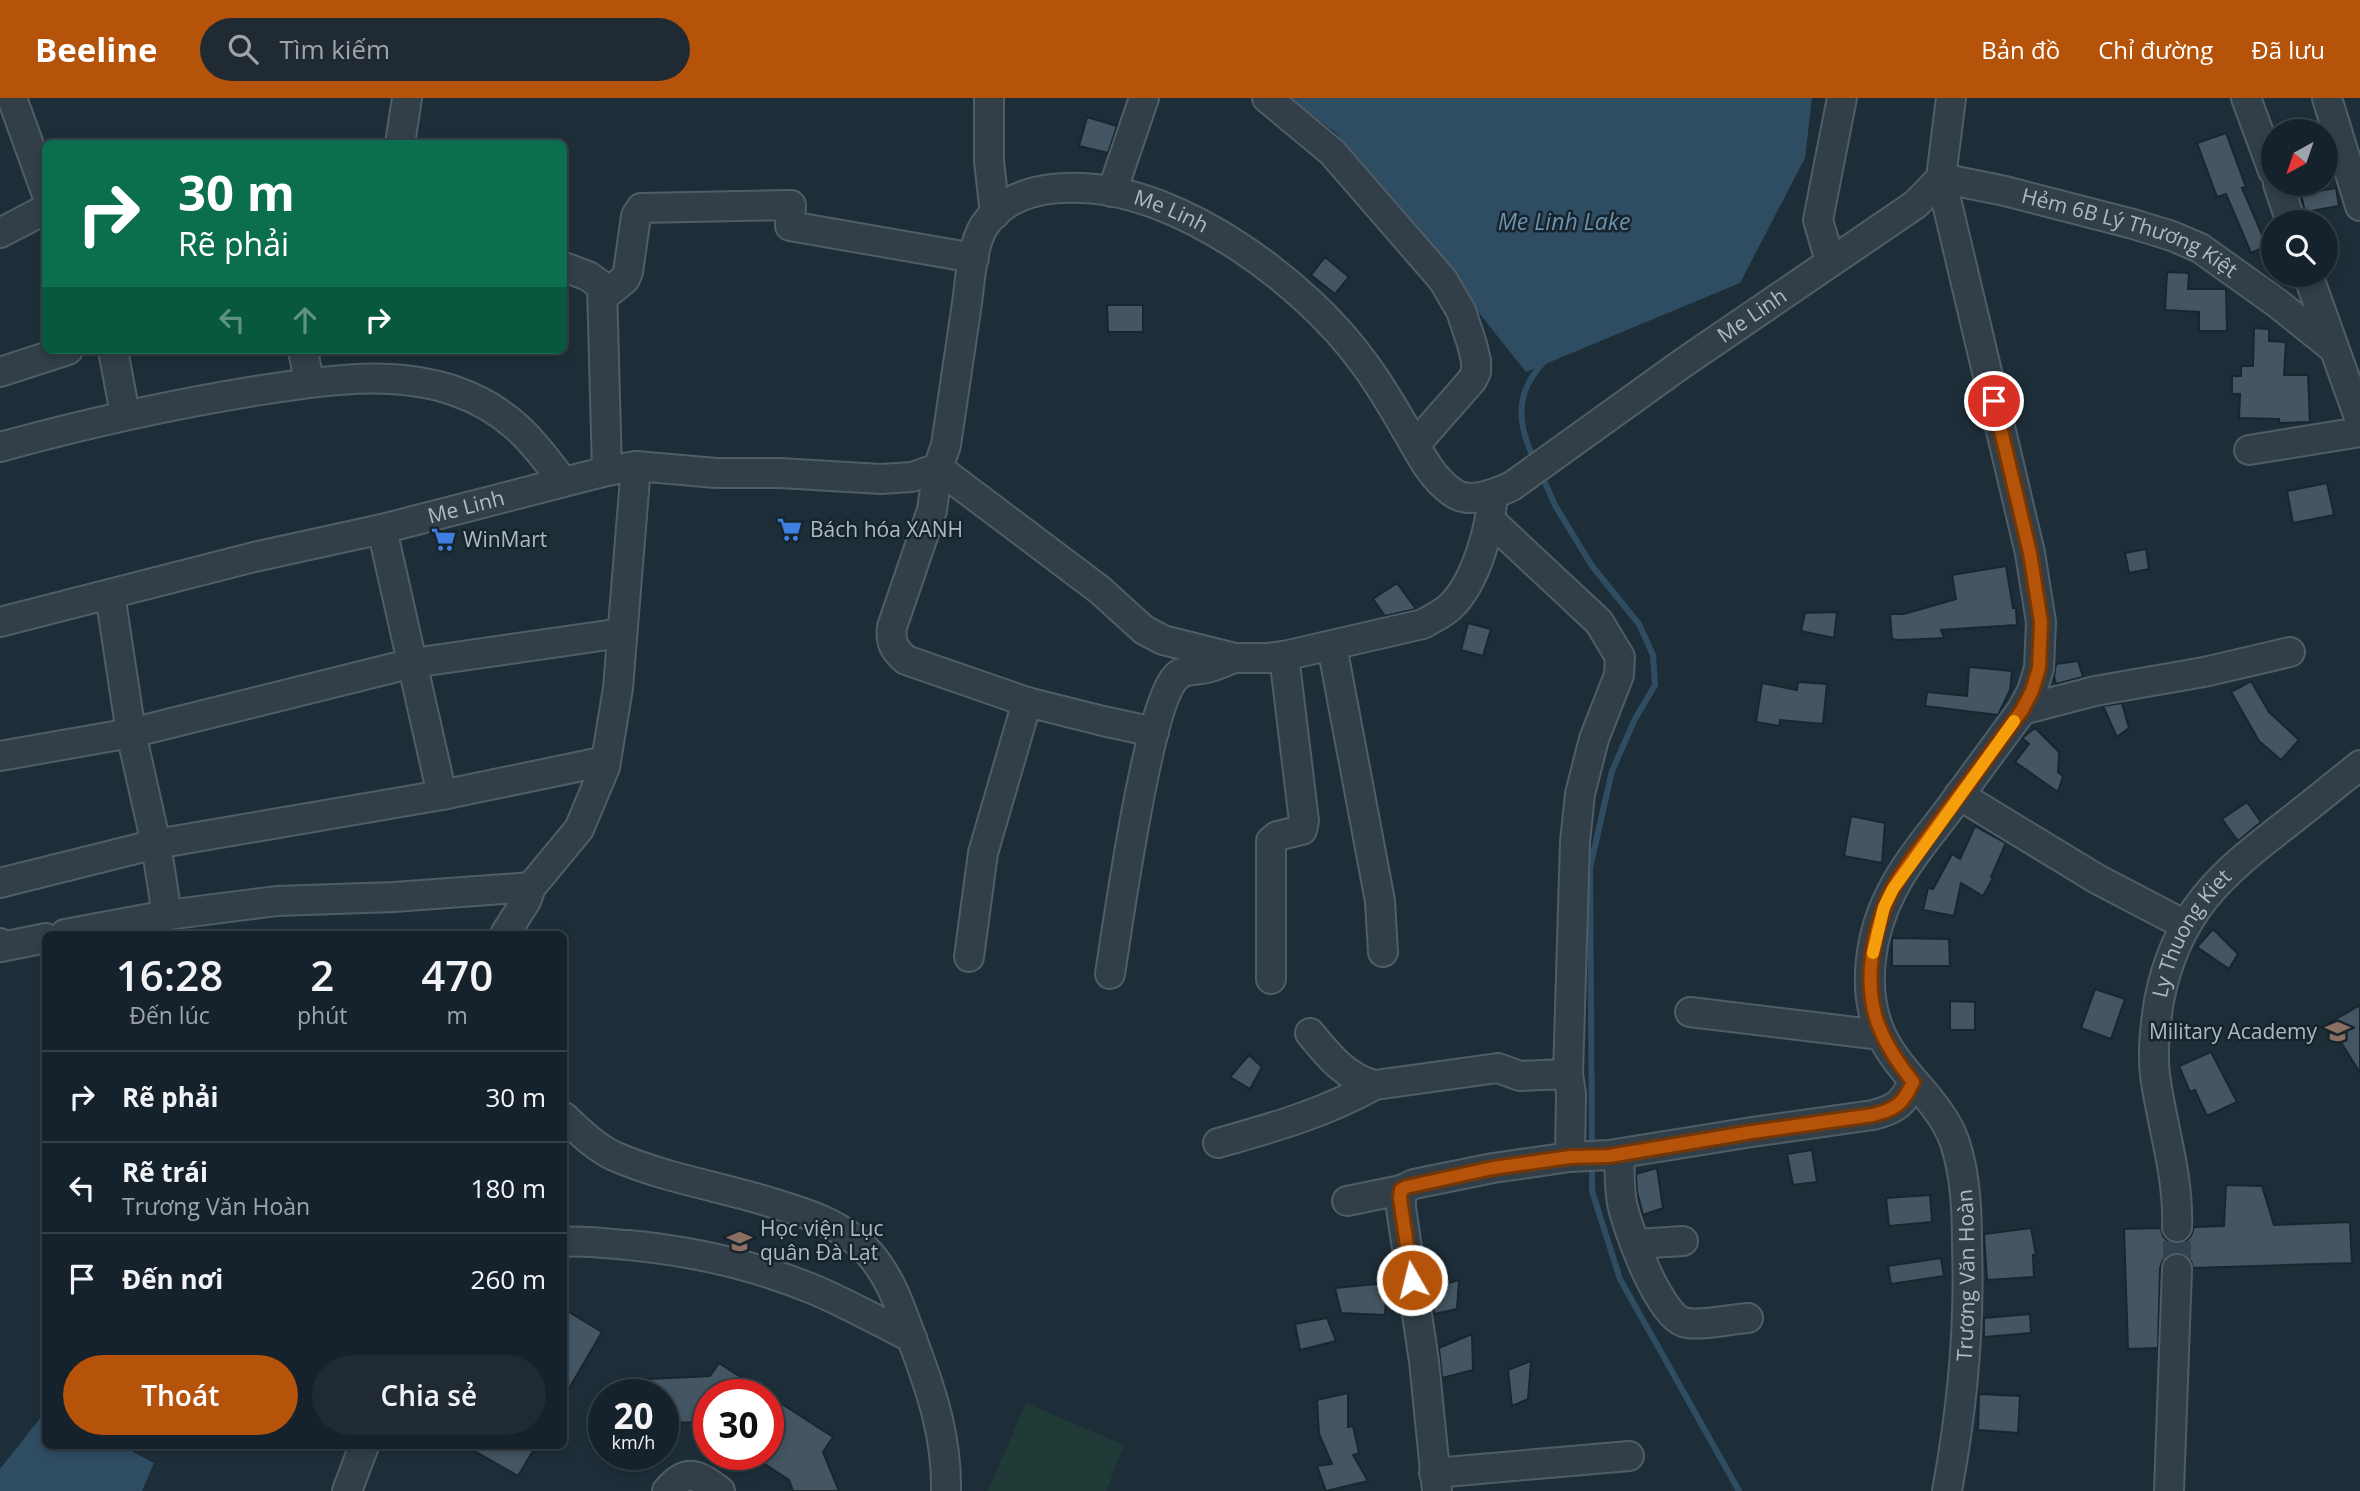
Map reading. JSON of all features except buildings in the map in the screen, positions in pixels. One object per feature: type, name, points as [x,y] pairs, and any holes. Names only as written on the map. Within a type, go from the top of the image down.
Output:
[{"type":"street","points":[[12,98],[42,181]]},
{"type":"street","points":[[401,140],[407,98]]},
{"type":"street","points":[[989,98],[989,162],[995,214]]},
{"type":"street","points":[[1112,192],[1144,98]]},
{"type":"street","points":[[1268,98],[1332,152],[1443,280],[1461,311],[1472,344],[1476,372],[1415,445]]},
{"type":"street","points":[[1830,261],[1818,220],[1842,98]]},
{"type":"street","points":[[1941,178],[1951,98]]},
{"type":"street","points":[[2246,98],[2261,138]]},
{"type":"street","points":[[2327,98],[2360,206]]},
{"type":"street","name":"Me Linh","points":[[0,622],[254,557],[382,529],[607,471],[636,466],[880,479],[912,477],[938,468],[946,444],[974,258],[983,227],[1012,200],[1032,192],[1066,187],[1100,188],[1148,202],[1200,222],[1247,252],[1329,322],[1362,360],[1437,479],[1454,495],[1498,501],[1574,442],[1830,261],[1916,204],[1941,178]]},
{"type":"street","name":"Hẻm 6B Lý Thương Kiệt","points":[[1941,178],[2006,191],[2133,224],[2200,248],[2277,303],[2333,348]]},
{"type":"street","name":"Trương Văn Hoàn","points":[[1941,178],[2030,553],[2041,622],[2039,668],[2032,691],[2022,710],[1908,866],[1884,907],[1870,964],[1873,1013],[1881,1035],[1896,1061],[1935,1107],[1955,1142],[1966,1207],[1969,1309],[1957,1437],[1947,1491]]},
{"type":"street","points":[[604,296],[625,279],[628,272],[636,216],[641,208],[790,205],[790,226],[974,258]]},
{"type":"street","points":[[0,233],[42,211]]},
{"type":"street","points":[[567,268],[596,281],[602,286],[604,296],[607,471]]},
{"type":"street","points":[[2312,287],[2360,421]]},
{"type":"street","points":[[0,372],[56,354]]},
{"type":"street","points":[[114,354],[125,414]]},
{"type":"street","points":[[304,354],[309,383]]},
{"type":"street","points":[[0,447],[182,402],[309,383],[396,378],[456,391],[515,423],[542,452],[563,482]]},
{"type":"street","points":[[2249,450],[2360,432]]},
{"type":"street","points":[[507,931],[526,901],[531,887],[579,830],[606,761],[618,688],[636,466]]},
{"type":"street","points":[[1154,732],[1027,702],[906,660],[896,652],[891,639],[892,627],[932,510],[938,468],[1100,590],[1144,631],[1185,647],[1235,658],[1284,656],[1423,624],[1453,605],[1470,577],[1484,545],[1498,501]]},
{"type":"street","points":[[1498,501],[1599,622],[1620,657],[1617,684],[1594,739],[1580,794],[1575,842],[1568,1074],[1571,1094],[1595,1156],[1622,1200],[1630,1233],[1654,1287],[1671,1314],[1679,1321],[1689,1324],[1748,1318]]},
{"type":"street","points":[[382,529],[442,795]]},
{"type":"street","points":[[110,594],[131,733],[156,844],[167,915]]},
{"type":"street","points":[[0,756],[131,733],[413,663],[622,632]]},
{"type":"street","points":[[1332,646],[1380,901],[1383,952]]},
{"type":"street","points":[[2022,710],[2095,691],[2204,672],[2290,652]]},
{"type":"street","points":[[1271,979],[1271,841],[1277,836],[1302,830],[1304,821],[1284,656]]},
{"type":"street","points":[[1110,974],[1128,860],[1154,732],[1169,685],[1184,671],[1203,670],[1235,658]]},
{"type":"street","points":[[969,957],[983,852],[1027,702]]},
{"type":"street","points":[[0,883],[156,844],[442,795],[606,761]]},
{"type":"street","name":"Ly Thuong Kiet","points":[[2178,1217],[2172,1152],[2155,1076],[2154,1049],[2156,1018],[2173,951],[2185,925],[2223,876],[2360,765]]},
{"type":"street","points":[[1959,795],[2097,878],[2185,925]]},
{"type":"street","points":[[81,931],[167,915],[277,901],[394,897],[531,887]]},
{"type":"street","points":[[0,943],[1,947],[42,939]]},
{"type":"street","points":[[1690,1012],[1881,1035]]},
{"type":"street","points":[[1310,1033],[1351,1075],[1364,1083],[1375,1085],[1498,1068],[1520,1076],[1568,1074]]},
{"type":"street","points":[[1347,1201],[1493,1168],[1595,1156],[1873,1115],[1898,1105],[1906,1097],[1913,1082]]},
{"type":"street","points":[[1218,1143],[1300,1120],[1342,1103],[1375,1085]]},
{"type":"street","points":[[567,1120],[612,1155],[665,1174],[817,1216],[867,1251],[895,1291],[938,1414],[945,1449],[946,1491]]},
{"type":"street","points":[[1401,1190],[1401,1208],[1424,1361],[1436,1482],[1629,1456]]},
{"type":"street","points":[[1635,1244],[1683,1241]]},
{"type":"street","points":[[567,1242],[641,1247],[734,1262],[816,1290],[912,1338]]},
{"type":"street","points":[[2169,1491],[2177,1269]]},
{"type":"street","points":[[347,1491],[362,1449]]},
{"type":"street","points":[[667,1491],[677,1479],[687,1476],[701,1477],[720,1491]]},
{"type":"green space","points":[[1026,1403],[1124,1445],[1106,1491],[988,1491]]},
{"type":"water","name":"Me Linh Lake","points":[[1290,98],[1812,98],[1805,158],[1740,283],[1526,372],[1336,133]]},
{"type":"water","points":[[42,1416],[42,1449],[128,1449],[154,1463],[142,1491],[0,1491],[0,1469]]},
{"type":"waterway","points":[[1535,461],[1522,422],[1523,397],[1527,385],[1544,362]]},
{"type":"waterway","points":[[1541,474],[1556,507],[1592,566],[1639,624],[1653,655],[1655,685],[1635,719],[1612,771],[1590,868],[1592,1148]]},
{"type":"waterway","points":[[1592,1163],[1592,1191],[1620,1279],[1739,1491]]},
{"type":"tunnel","points":[[2177,1227],[2177,1269]]},
{"type":"slow traffic","points":[[1873,953],[1878,926],[1893,889],[2014,721]]},
{"type":"place","name":"Bách hóa XANH","points":[[790,530]]},
{"type":"place","name":"WinMart","points":[[443,540]]},
{"type":"place","name":"Military Academy","points":[[2337,1032]]},
{"type":"place","name":"Học viện Lục quân Đà Lạt","points":[[740,1241]]},
{"type":"route","points":[[1412,1280],[1400,1198],[1401,1190],[1414,1184],[1493,1168],[1570,1157],[1609,1156],[1873,1115],[1891,1110],[1906,1097],[1913,1082],[1896,1061],[1881,1035],[1873,1013],[1870,964],[1878,926],[1884,907],[1908,866],[2022,710],[2032,691],[2039,668],[2041,622],[2034,576],[1994,401]]}]
